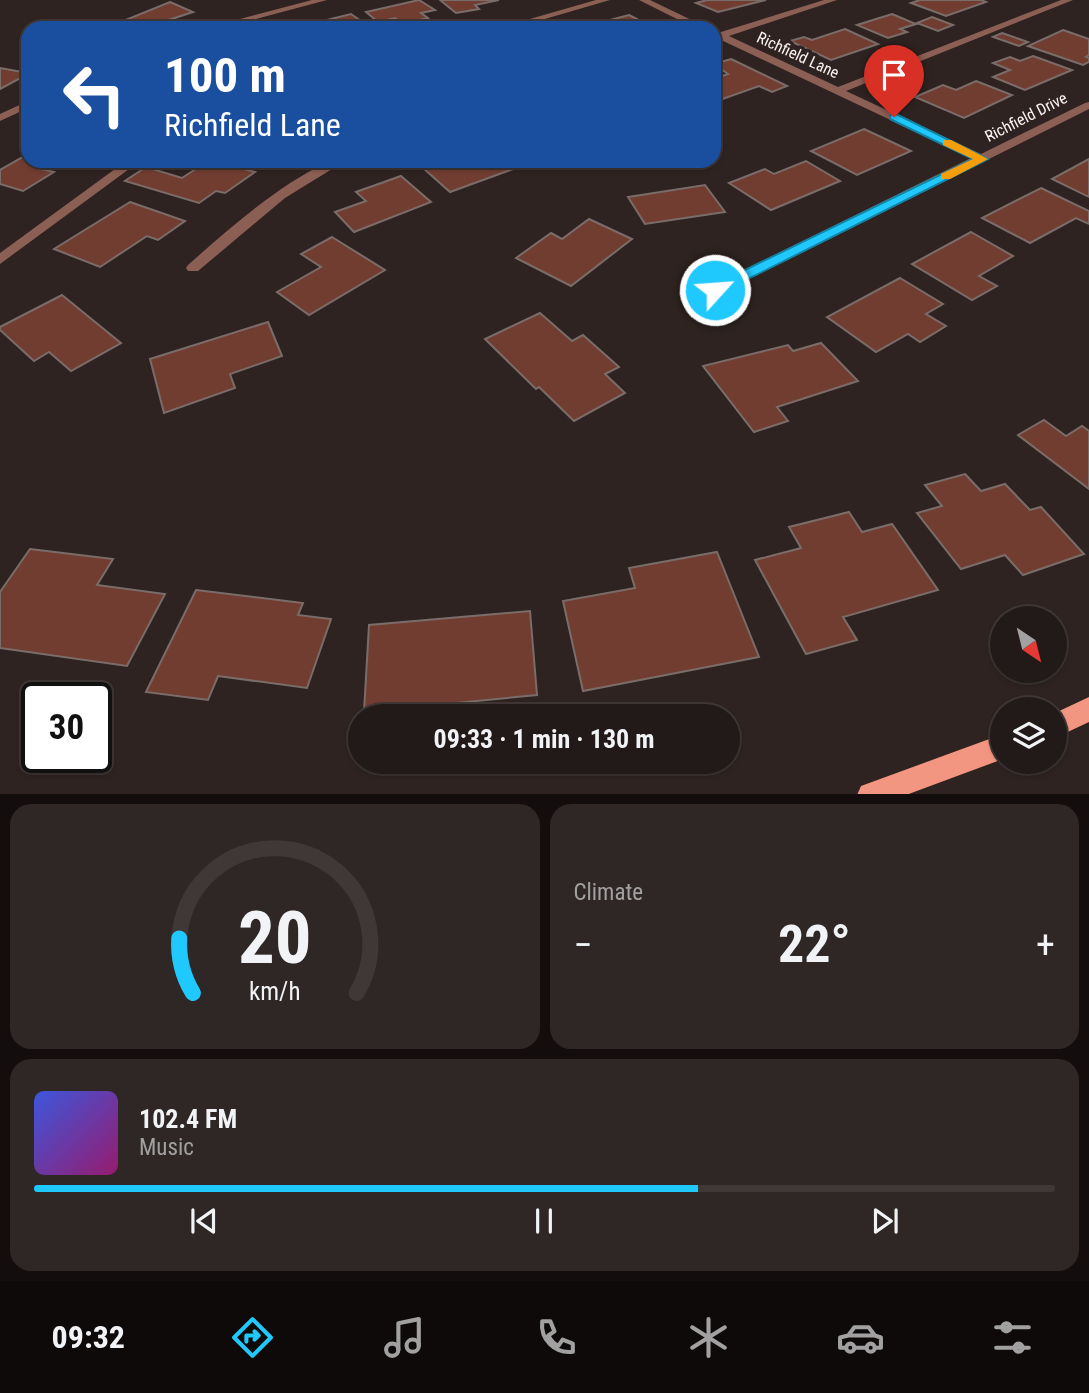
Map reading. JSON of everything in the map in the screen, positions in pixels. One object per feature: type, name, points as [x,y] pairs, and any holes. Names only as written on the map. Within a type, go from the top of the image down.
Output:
[{"type":"main road","points":[[1067,720],[1089,709]]},
{"type":"main road","points":[[870,794],[990,751]]},
{"type":"street","points":[[239,21],[323,0]]},
{"type":"street","points":[[529,21],[606,0]]},
{"type":"street","points":[[643,0],[688,21]]},
{"type":"street","points":[[721,34],[833,0]]},
{"type":"street","points":[[837,90],[1069,0]]},
{"type":"street","name":"Richfield Lane","points":[[721,37],[982,159]]},
{"type":"street","name":"Richfield Drive","points":[[715,290],[1089,104]]},
{"type":"street","points":[[0,118],[21,108]]},
{"type":"street","points":[[0,260],[125,168]]},
{"type":"street","points":[[193,268],[268,201],[297,181],[324,168]]},
{"type":"building","points":[[419,0],[435,10],[421,13],[428,18],[416,21],[399,21],[395,18],[377,21],[366,12]]},
{"type":"building","points":[[440,0],[499,0],[475,5],[479,9],[456,13]]},
{"type":"building","points":[[707,0],[766,0],[718,12],[696,3]]},
{"type":"building","points":[[920,0],[986,2],[946,16],[911,3]]},
{"type":"building","points":[[170,2],[193,12],[165,21],[123,21]]},
{"type":"building","points":[[351,14],[361,21],[322,21]]},
{"type":"building","points":[[892,14],[916,24],[900,29],[907,32],[888,38],[857,25]]},
{"type":"building","points":[[629,15],[641,21],[606,21]]},
{"type":"building","points":[[932,17],[953,25],[938,31],[917,23]]},
{"type":"building","points":[[845,29],[878,44],[831,60],[790,41],[804,37],[812,40]]},
{"type":"building","points":[[1063,30],[1089,39],[1089,55],[1086,57],[1089,62],[1083,65],[1028,46]]},
{"type":"building","points":[[1002,33],[1028,42],[1019,46],[993,37]]},
{"type":"building","points":[[1033,56],[1072,70],[1025,90],[993,77],[1010,70],[993,63],[1010,57],[1020,61]]},
{"type":"building","points":[[731,59],[787,86],[772,92],[759,86],[721,100],[721,76],[728,74],[721,69],[721,62]]},
{"type":"building","points":[[0,68],[21,72],[21,78],[0,89]]},
{"type":"building","points":[[976,81],[1012,95],[964,118],[915,97],[943,85],[956,90]]},
{"type":"building","points":[[864,129],[911,151],[857,175],[811,151]]},
{"type":"building","points":[[21,158],[21,168],[43,168],[54,172],[23,191],[0,184],[0,170]]},
{"type":"building","points":[[1089,159],[1089,197],[1052,179]]},
{"type":"building","points":[[806,161],[840,181],[771,210],[729,183],[765,169],[774,174]]},
{"type":"building","points":[[144,168],[182,178],[197,168],[245,168],[255,172],[225,193],[216,191],[199,203],[125,181]]},
{"type":"building","points":[[423,168],[516,168],[450,192]]},
{"type":"building","points":[[401,176],[431,202],[354,232],[335,212],[366,201],[356,192]]},
{"type":"building","points":[[705,185],[725,212],[645,224],[628,197]]},
{"type":"building","points":[[1041,188],[1089,211],[1089,224],[1076,218],[1030,243],[982,218]]},
{"type":"building","points":[[130,202],[185,221],[158,240],[147,236],[100,267],[54,249]]},
{"type":"building","points":[[589,219],[632,239],[571,286],[516,258],[551,233],[562,239]]},
{"type":"building","points":[[971,232],[1013,256],[979,276],[997,286],[972,300],[912,264]]},
{"type":"building","points":[[332,237],[385,270],[309,315],[277,292],[321,267],[301,254]]},
{"type":"building","points":[[900,278],[943,304],[926,314],[946,326],[920,342],[908,334],[876,352],[827,317]]},
{"type":"building","points":[[62,295],[121,343],[71,371],[49,352],[34,361],[0,330],[0,327]]},
{"type":"building","points":[[540,313],[572,341],[583,335],[619,367],[605,374],[625,393],[574,421],[539,387],[536,389],[485,339]]},
{"type":"building","points":[[268,322],[282,356],[230,374],[235,388],[164,413],[150,359]]},
{"type":"building","points":[[821,343],[858,381],[777,407],[788,421],[754,432],[703,366],[788,345],[793,351]]},
{"type":"building","points":[[1044,420],[1066,436],[1082,426],[1089,431],[1089,489],[1018,435]]},
{"type":"building","points":[[965,474],[981,491],[1005,484],[1030,510],[1041,507],[1084,554],[1023,575],[1005,555],[961,569],[917,513],[942,506],[925,485]]},
{"type":"building","points":[[849,512],[862,532],[892,524],[938,590],[843,617],[857,640],[806,654],[755,560],[801,548],[789,527]]},
{"type":"building","points":[[30,549],[113,559],[97,585],[165,594],[127,666],[0,648],[0,592]]},
{"type":"building","points":[[717,552],[759,657],[583,691],[563,601],[635,588],[629,568]]},
{"type":"building","points":[[196,590],[303,603],[298,615],[331,619],[307,688],[218,676],[208,700],[146,692]]},
{"type":"building","points":[[530,611],[537,695],[445,704],[364,704],[369,625]]},
{"type":"slow traffic","points":[[946,177],[982,159],[947,142]]},
{"type":"route","points":[[715,290],[982,159],[894,117]]}]
